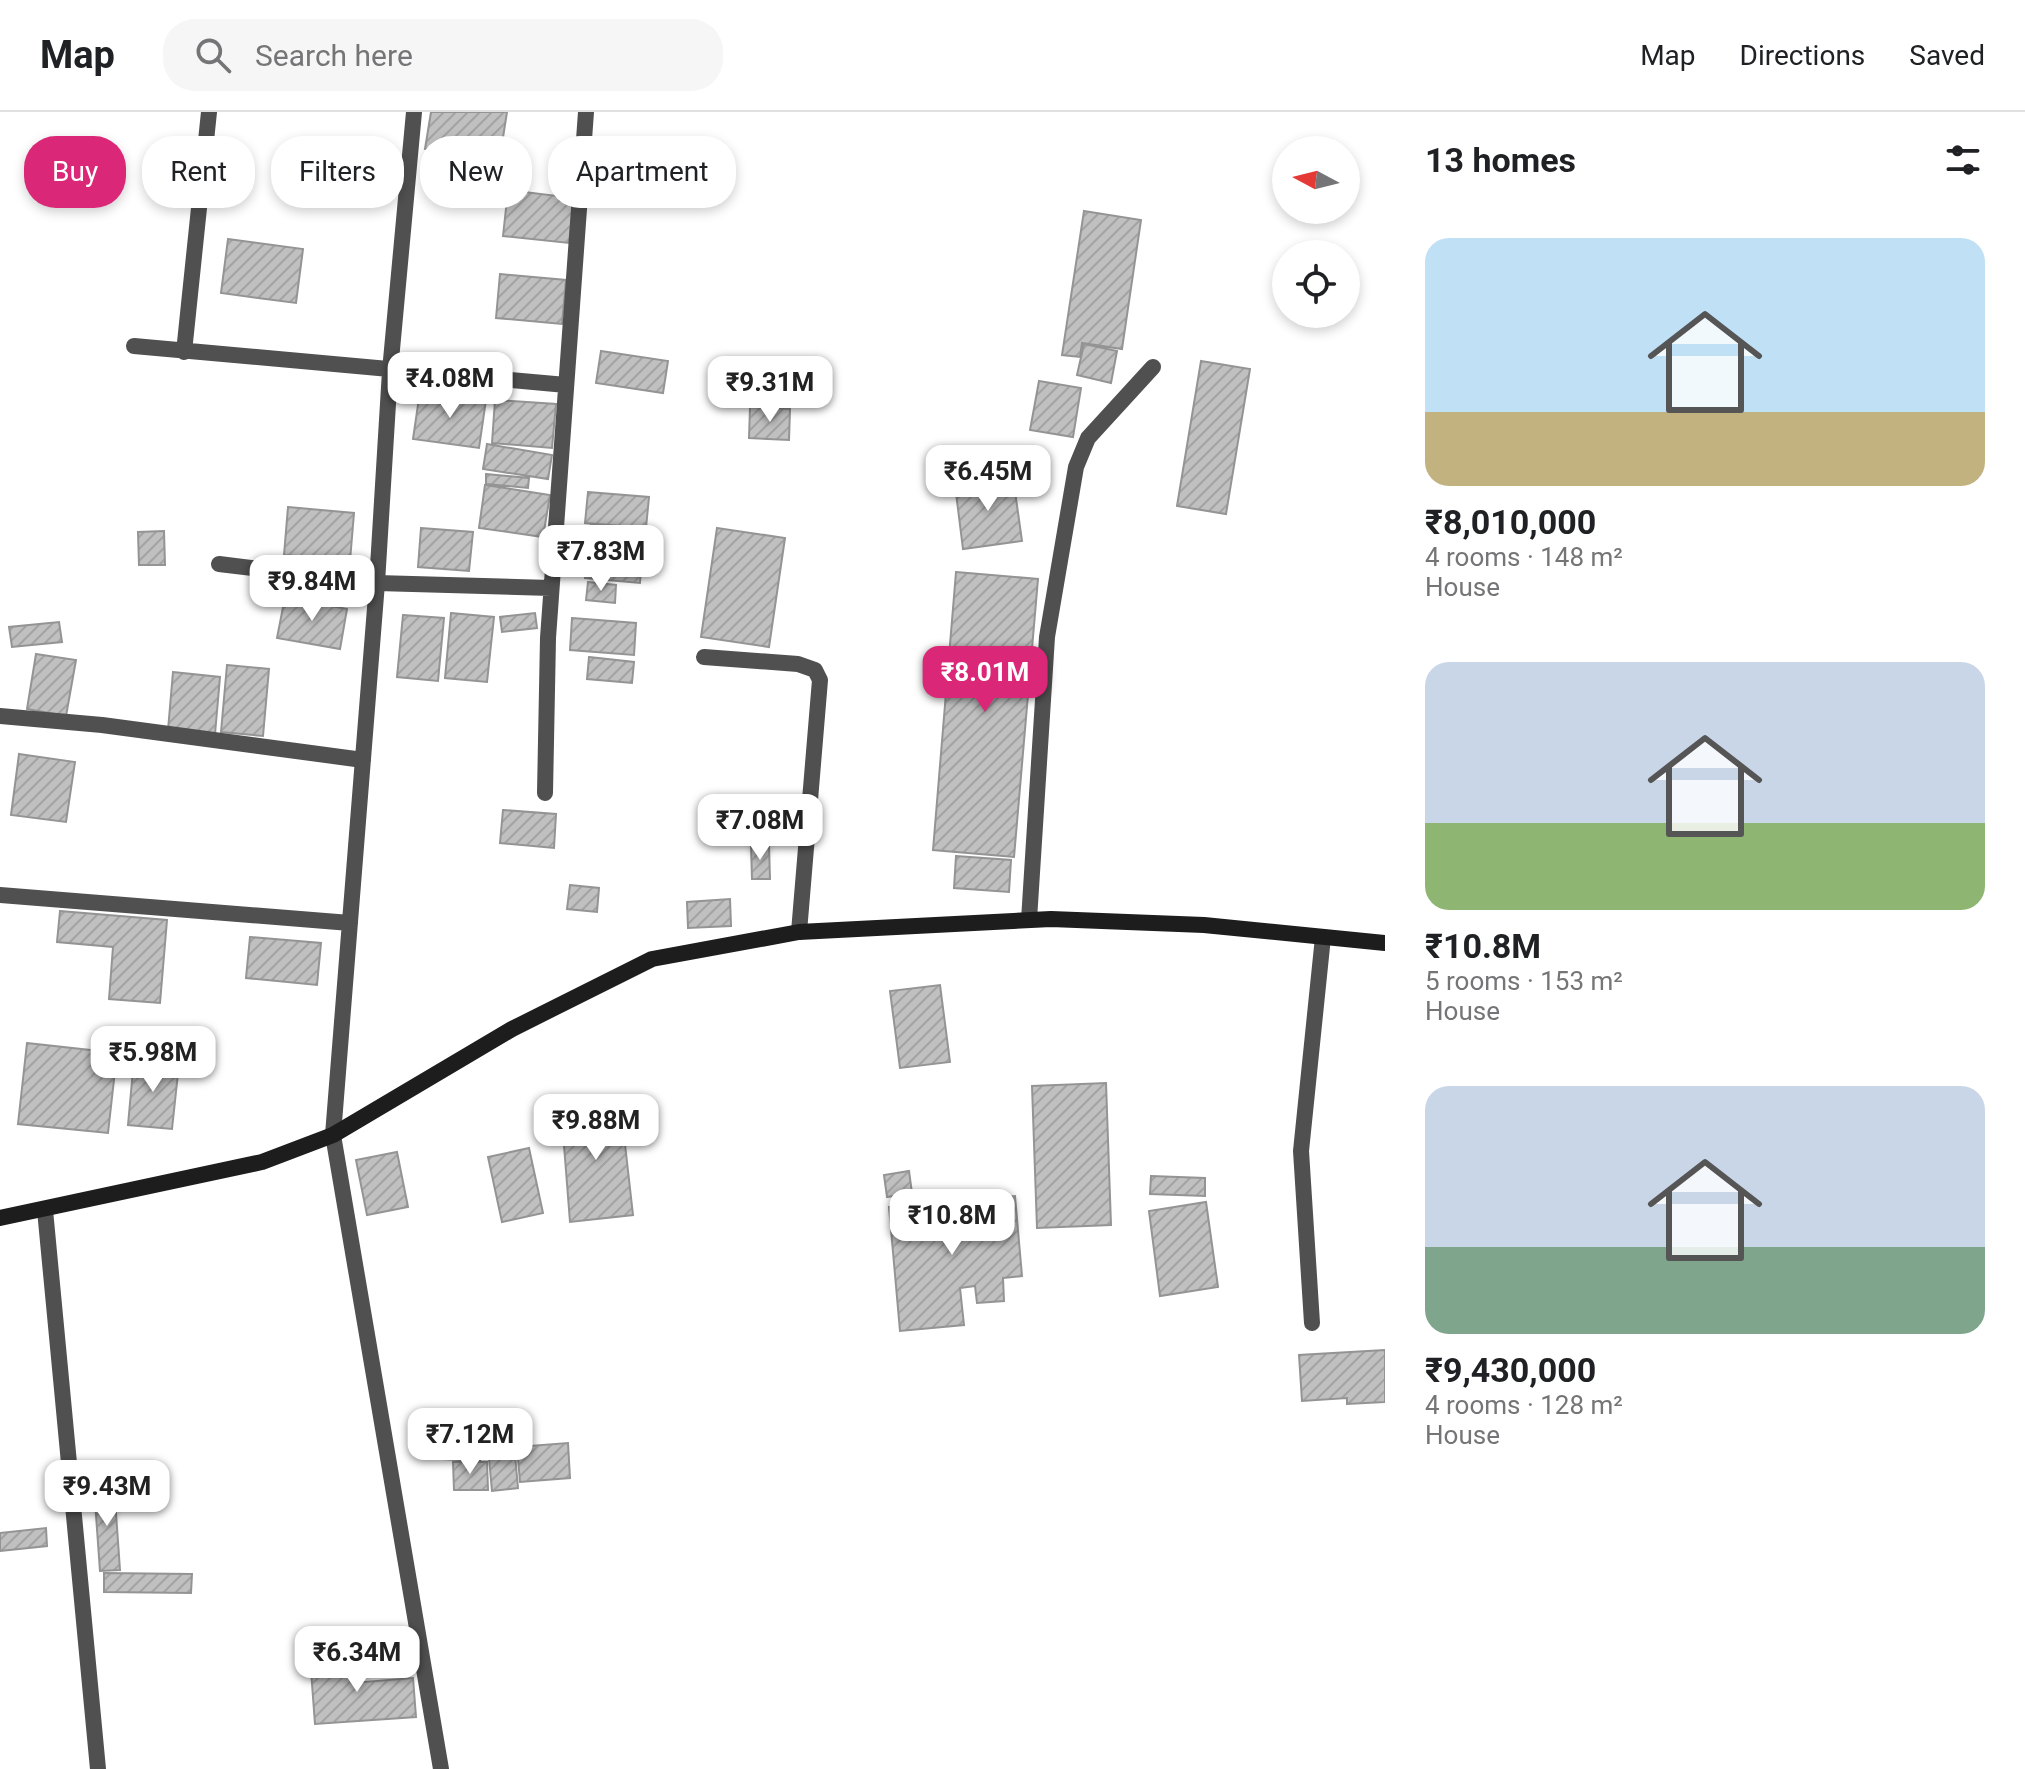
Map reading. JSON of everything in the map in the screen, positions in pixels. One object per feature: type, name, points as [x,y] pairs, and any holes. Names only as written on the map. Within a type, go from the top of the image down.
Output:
[{"type":"main road","points":[[0,1218],[262,1162],[333,1135],[512,1029],[652,959],[799,932],[1029,920],[1204,925],[1385,943]]},
{"type":"street","points":[[184,352],[209,112]]},
{"type":"street","points":[[414,112],[390,371],[377,583],[333,1135],[441,1769]]},
{"type":"street","points":[[545,793],[551,588],[586,112]]},
{"type":"street","points":[[134,346],[566,385]]},
{"type":"street","points":[[1029,920],[1047,637],[1076,467],[1088,438],[1153,367]]},
{"type":"street","points":[[219,564],[377,583],[551,588]]},
{"type":"street","points":[[704,657],[798,664],[815,670],[820,680],[799,932]]},
{"type":"street","points":[[0,716],[102,725],[363,760]]},
{"type":"street","points":[[0,895],[350,923]]},
{"type":"street","points":[[1312,1323],[1301,1151],[1323,937]]},
{"type":"street","points":[[45,1210],[98,1769]]},
{"type":"building","points":[[431,112],[507,112],[503,136],[427,136]]},
{"type":"building","points":[[532,193],[548,195],[548,208],[573,208],[569,243],[503,236],[506,208],[532,208]]},
{"type":"building","points":[[1084,211],[1141,220],[1122,349],[1082,343],[1080,357],[1062,355]]},
{"type":"building","points":[[228,239],[303,249],[296,303],[221,293]]},
{"type":"building","points":[[500,274],[566,280],[562,324],[496,318]]},
{"type":"building","points":[[1084,344],[1117,351],[1111,383],[1077,375]]},
{"type":"building","points":[[601,351],[668,361],[663,393],[596,383]]},
{"type":"building","points":[[1201,361],[1250,369],[1226,514],[1177,506]]},
{"type":"building","points":[[1039,381],[1081,388],[1073,437],[1030,430]]},
{"type":"building","points":[[420,391],[486,400],[479,448],[413,439]]},
{"type":"building","points":[[495,400],[556,404],[552,448],[492,443]]},
{"type":"building","points":[[750,407],[790,409],[789,440],[749,438]]},
{"type":"building","points":[[487,444],[552,455],[548,479],[483,469]]},
{"type":"building","points":[[486,474],[529,478],[528,488],[486,484]]},
{"type":"building","points":[[1013,477],[1022,541],[963,549],[955,485]]},
{"type":"building","points":[[485,485],[550,495],[543,537],[479,528]]},
{"type":"building","points":[[588,492],[649,497],[646,528],[585,523]]},
{"type":"building","points":[[288,507],[354,513],[350,561],[284,555]]},
{"type":"building","points":[[591,525],[644,530],[640,583],[585,578]]},
{"type":"building","points":[[421,528],[473,532],[469,571],[418,567]]},
{"type":"building","points":[[717,528],[785,538],[769,647],[701,637]]},
{"type":"building","points":[[164,531],[165,565],[139,565],[138,532]]},
{"type":"building","points":[[956,572],[1038,579],[1014,857],[933,850]]},
{"type":"building","points":[[588,582],[616,585],[615,603],[586,600]]},
{"type":"building","points":[[285,597],[347,609],[340,649],[277,638]]},
{"type":"building","points":[[451,613],[494,617],[487,682],[445,678]]},
{"type":"building","points":[[535,613],[537,628],[502,632],[500,617]]},
{"type":"building","points":[[403,615],[444,618],[438,681],[397,677]]},
{"type":"building","points":[[572,618],[636,623],[634,655],[570,650]]},
{"type":"building","points":[[59,622],[62,642],[12,647],[9,627]]},
{"type":"building","points":[[36,654],[76,660],[66,716],[27,709]]},
{"type":"building","points":[[589,657],[634,662],[632,683],[587,679]]},
{"type":"building","points":[[227,665],[269,669],[263,736],[221,732]]},
{"type":"building","points":[[173,672],[220,677],[215,734],[168,730]]},
{"type":"building","points":[[19,754],[75,762],[66,822],[11,815]]},
{"type":"building","points":[[503,810],[556,814],[554,848],[500,843]]},
{"type":"building","points":[[751,845],[769,845],[770,879],[752,879]]},
{"type":"building","points":[[956,856],[1011,860],[1009,892],[954,888]]},
{"type":"building","points":[[570,885],[599,888],[597,912],[567,909]]},
{"type":"building","points":[[730,899],[731,926],[688,928],[687,902]]},
{"type":"building","points":[[60,911],[167,920],[160,1003],[109,999],[113,947],[57,942]]},
{"type":"building","points":[[250,937],[321,943],[317,985],[246,978]]},
{"type":"building","points":[[940,985],[950,1062],[900,1068],[890,991]]},
{"type":"building","points":[[27,1043],[117,1053],[108,1133],[18,1124]]},
{"type":"building","points":[[134,1059],[179,1064],[172,1129],[128,1125]]},
{"type":"building","points":[[1106,1083],[1111,1225],[1037,1228],[1032,1086]]},
{"type":"building","points":[[620,1100],[633,1215],[570,1222],[561,1107]]},
{"type":"building","points":[[529,1148],[543,1213],[502,1222],[488,1157]]},
{"type":"building","points":[[397,1152],[408,1207],[367,1215],[356,1160]]},
{"type":"building","points":[[909,1171],[912,1193],[887,1197],[884,1175]]},
{"type":"building","points":[[1151,1176],[1205,1178],[1205,1196],[1150,1194]]},
{"type":"building","points":[[1015,1196],[1022,1276],[1003,1278],[1004,1301],[977,1303],[975,1286],[960,1288],[964,1325],[900,1331],[889,1207]]},
{"type":"building","points":[[1206,1202],[1218,1287],[1160,1296],[1149,1211]]},
{"type":"building","points":[[1385,1350],[1385,1402],[1347,1404],[1347,1398],[1302,1401],[1299,1355]]},
{"type":"building","points":[[425,1424],[482,1428],[480,1461],[423,1458]]},
{"type":"building","points":[[568,1443],[570,1478],[520,1482],[517,1447]]},
{"type":"building","points":[[515,1455],[518,1488],[492,1491],[489,1458]]},
{"type":"building","points":[[453,1462],[487,1462],[488,1490],[454,1490]]},
{"type":"building","points":[[114,1485],[120,1570],[100,1571],[94,1487]]},
{"type":"building","points":[[46,1528],[47,1546],[0,1551],[0,1533]]},
{"type":"building","points":[[104,1573],[192,1574],[191,1593],[104,1592]]},
{"type":"building","points":[[350,1654],[352,1683],[413,1678],[416,1717],[315,1724],[310,1657]]}]
